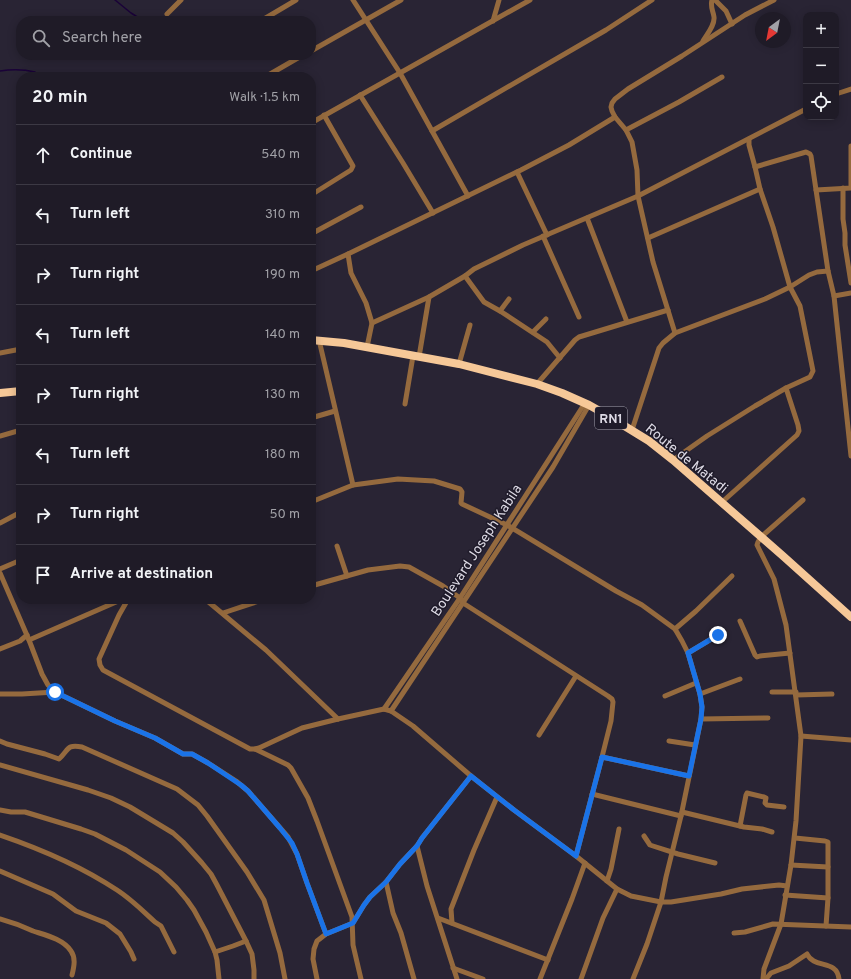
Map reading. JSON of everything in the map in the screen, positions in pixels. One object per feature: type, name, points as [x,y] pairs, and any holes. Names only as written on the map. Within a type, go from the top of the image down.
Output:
[{"type":"highway","name":"Route de Matadi","points":[[316,340],[344,343],[459,364],[537,384],[587,404],[649,441],[673,460],[851,617]]},
{"type":"highway","points":[[0,393],[16,391]]},
{"type":"street","points":[[167,14],[181,0]]},
{"type":"street","points":[[269,16],[296,0]]},
{"type":"street","points":[[353,0],[400,73],[468,196]]},
{"type":"street","points":[[316,48],[401,0]]},
{"type":"street","points":[[493,21],[499,0]]},
{"type":"street","points":[[316,120],[530,0]]},
{"type":"street","points":[[432,131],[625,19],[652,0]]},
{"type":"street","points":[[701,43],[713,24],[714,16],[711,4],[713,0],[726,11],[732,24]]},
{"type":"street","points":[[675,333],[653,262],[638,196],[632,142],[626,130],[612,111],[612,102],[628,89],[701,43],[752,11],[774,0]]},
{"type":"street","points":[[274,72],[294,60]]},
{"type":"street","points":[[626,130],[722,77]]},
{"type":"street","points":[[839,93],[851,89]]},
{"type":"street","points":[[360,96],[433,213]]},
{"type":"street","points":[[372,323],[428,297],[465,276],[474,269],[523,245],[638,196],[803,111]]},
{"type":"street","points":[[316,192],[353,168],[324,115]]},
{"type":"street","points":[[316,269],[517,172],[570,145],[615,117]]},
{"type":"street","points":[[673,460],[707,436],[786,388],[810,376],[813,371],[800,306],[790,287],[773,227],[760,190],[756,166],[748,139]]},
{"type":"street","points":[[816,190],[851,188],[851,146]]},
{"type":"street","points":[[756,166],[806,152],[811,156],[828,271],[834,296],[851,456]]},
{"type":"street","points":[[517,172],[579,317]]},
{"type":"street","points":[[843,188],[843,219],[851,283]]},
{"type":"street","points":[[648,238],[760,190]]},
{"type":"street","points":[[316,231],[361,208]]},
{"type":"street","points":[[587,218],[627,322]]},
{"type":"street","points":[[845,229],[851,228]]},
{"type":"street","points":[[348,254],[351,273],[366,303],[372,323],[367,347]]},
{"type":"street","points":[[632,430],[659,348],[675,333],[766,299],[790,287],[809,275],[828,271]]},
{"type":"street","points":[[465,276],[484,302],[547,342],[560,358]]},
{"type":"street","points":[[834,296],[851,293]]},
{"type":"street","points":[[405,404],[428,297]]},
{"type":"street","points":[[500,311],[509,299]]},
{"type":"street","points":[[537,384],[581,336],[668,310]]},
{"type":"street","points":[[533,332],[546,319]]},
{"type":"street","points":[[459,364],[470,325]]},
{"type":"street","points":[[316,344],[335,411],[353,485]]},
{"type":"street","points":[[0,353],[16,350]]},
{"type":"street","points":[[721,503],[797,435],[799,431],[798,425],[786,388]]},
{"type":"street","name":"Boulevard Joseph Kabila","points":[[391,711],[463,603],[587,404]]},
{"type":"street","points":[[316,417],[335,411]]},
{"type":"street","points":[[0,436],[16,431]]},
{"type":"street","points":[[316,500],[353,485],[398,479],[434,481],[460,489],[462,492],[462,504],[510,527],[610,588],[642,605],[675,629],[688,653],[700,694],[702,707],[701,719],[682,814],[661,902],[634,979]]},
{"type":"street","points":[[765,979],[764,969],[781,924],[791,865],[801,736],[786,625],[770,569],[757,545],[761,537],[803,500]]},
{"type":"street","points":[[0,523],[16,515]]},
{"type":"street","name":"Boulevard Joseph Kabila","points":[[384,709],[510,527]]},
{"type":"street","points":[[337,546],[347,576]]},
{"type":"street","points":[[0,569],[16,562]]},
{"type":"street","points":[[316,585],[368,570],[400,566],[409,567],[443,586],[460,598],[463,603],[612,699],[614,702],[609,727],[576,856]]},
{"type":"street","points":[[0,573],[48,685],[55,692],[115,721],[155,738],[183,754],[192,754],[208,763],[248,791],[292,843],[326,934]]},
{"type":"street","points":[[675,629],[732,576]]},
{"type":"street","points":[[0,649],[110,604]]},
{"type":"street","points":[[125,604],[99,659],[103,670],[250,749],[255,749],[288,765],[291,768],[308,798],[352,917],[353,945],[361,979]]},
{"type":"street","points":[[211,604],[266,650],[338,719]]},
{"type":"street","points":[[222,613],[250,604]]},
{"type":"street","points":[[740,621],[755,655],[760,656],[790,653]]},
{"type":"street","points":[[688,653],[718,635]]},
{"type":"street","points":[[539,735],[576,676]]},
{"type":"street","points":[[700,694],[740,680]]},
{"type":"street","points":[[666,696],[696,683]]},
{"type":"street","points":[[0,694],[55,692]]},
{"type":"street","points":[[772,692],[832,694]]},
{"type":"street","points":[[255,749],[302,728],[384,709],[391,711],[413,726],[497,797],[576,856],[617,889],[631,896],[661,902],[671,902],[742,889],[779,885],[787,886]]},
{"type":"street","points":[[701,719],[768,718]]},
{"type":"street","points":[[801,736],[851,740]]},
{"type":"street","points":[[0,741],[59,759],[73,745],[82,746],[177,789],[198,805],[247,872],[264,900],[280,953],[285,979]]},
{"type":"street","points":[[669,741],[696,745]]},
{"type":"street","points":[[602,757],[689,776]]},
{"type":"street","points":[[0,765],[111,798],[130,807],[173,833],[192,851],[211,874],[252,954],[254,979]]},
{"type":"street","points":[[317,979],[314,964],[314,949],[317,941],[326,934],[353,923],[374,892],[386,882],[417,846],[471,776]]},
{"type":"street","points":[[740,826],[747,793],[766,798],[765,803],[767,805],[784,808]]},
{"type":"street","points":[[592,794],[772,832]]},
{"type":"street","points":[[452,923],[451,909],[497,797]]},
{"type":"street","points":[[0,810],[32,813],[95,834],[126,850],[160,872],[187,900],[194,910],[215,952],[219,979]]},
{"type":"street","points":[[607,881],[619,829]]},
{"type":"street","points":[[0,835],[46,851],[82,869],[118,890],[160,925],[174,952]]},
{"type":"street","points":[[644,836],[650,845],[714,863]]},
{"type":"street","points":[[794,838],[828,842],[828,898],[826,926]]},
{"type":"street","points":[[417,846],[427,886],[457,979]]},
{"type":"street","points":[[540,979],[585,863]]},
{"type":"street","points":[[791,865],[828,867]]},
{"type":"street","points":[[0,871],[53,894],[76,911],[106,923],[120,934],[134,959]]},
{"type":"street","points":[[386,882],[393,913],[401,933],[414,979]]},
{"type":"street","points":[[581,979],[603,918],[617,889]]},
{"type":"street","points":[[785,896],[828,898]]},
{"type":"street","points":[[0,918],[48,936],[62,943],[74,956],[72,975]]},
{"type":"street","points":[[438,918],[548,960]]},
{"type":"street","points":[[734,933],[745,932],[769,925],[781,924],[851,927]]},
{"type":"street","points":[[215,952],[246,941]]},
{"type":"street","points":[[765,979],[772,973],[789,966],[805,954],[807,954],[812,961],[830,966],[837,972],[839,979]]},
{"type":"street","points":[[453,968],[483,979]]},
{"type":"waterway","points":[[115,0],[136,16]]},
{"type":"waterway","points":[[0,71],[26,70],[35,72]]},
{"type":"route","points":[[55,692],[115,721],[155,738],[183,754],[192,754],[236,781],[248,791],[292,843],[326,934],[353,923],[374,892],[386,882],[417,846],[471,776],[576,856],[602,757],[689,776],[701,719],[702,707],[700,694],[688,653],[718,635]]}]
